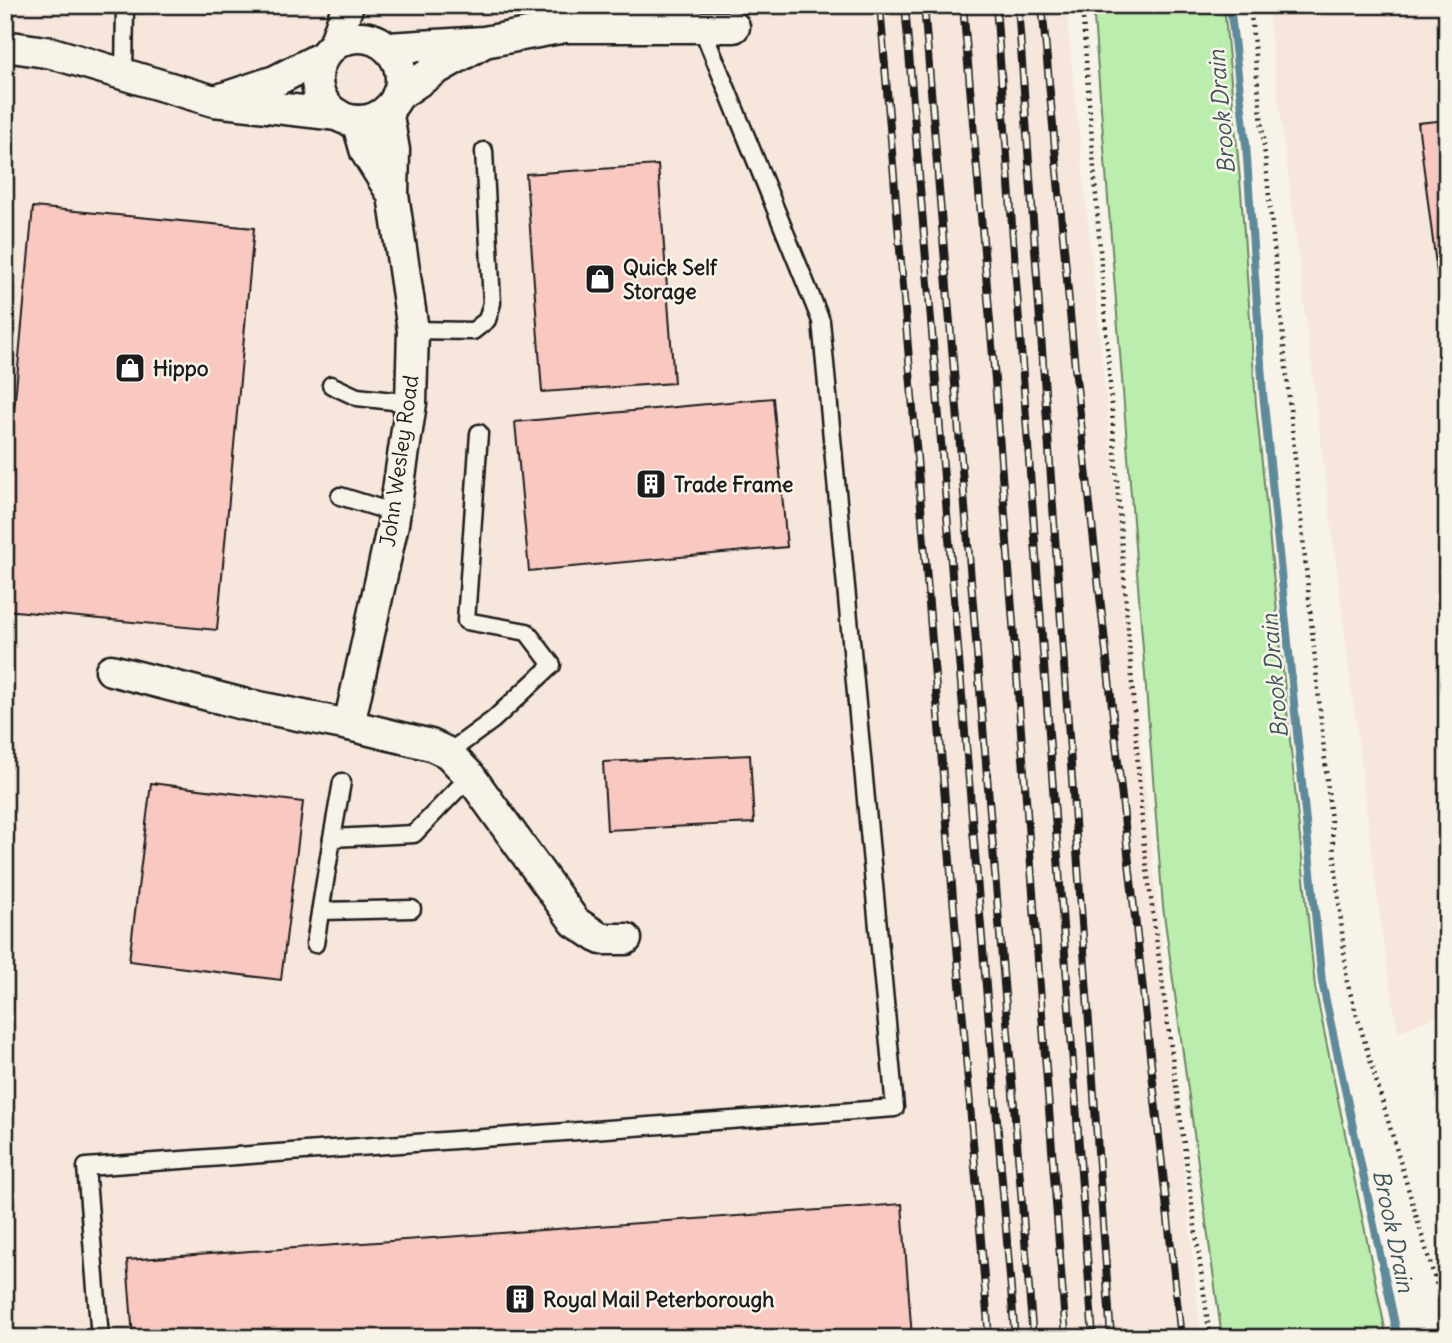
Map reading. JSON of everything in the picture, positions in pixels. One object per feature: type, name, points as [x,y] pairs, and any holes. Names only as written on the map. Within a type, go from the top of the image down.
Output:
[{"type":"street","points":[[347,118],[328,107],[317,83],[318,70],[348,5]]},
{"type":"street","points":[[365,5],[384,45],[395,57],[400,68],[401,82],[392,103]]},
{"type":"street","points":[[5,46],[52,53],[214,101],[368,120],[435,70],[484,42],[565,16],[702,28],[734,22]]},
{"type":"street","points":[[214,101],[275,81],[345,39],[369,38],[384,45],[484,42]]},
{"type":"street","name":"John Wesley Road","points":[[349,725],[395,513],[411,403],[414,330],[393,195],[392,103]]},
{"type":"street","name":"John Wesley Road","points":[[347,118],[393,195]]},
{"type":"street","points":[[111,670],[243,704],[431,745],[448,753],[470,776],[575,922],[601,939],[626,939]]},
{"type":"lane","points":[[124,75],[125,5]]},
{"type":"lane","points":[[100,1338],[86,1167],[895,1108],[821,321],[702,28]]},
{"type":"lane","points":[[414,330],[472,331],[487,320],[492,303],[484,151]]},
{"type":"lane","points":[[331,384],[357,397],[411,403]]},
{"type":"lane","points":[[448,753],[493,720],[552,665],[527,632],[466,621],[479,433]]},
{"type":"lane","points":[[340,496],[395,513]]},
{"type":"lane","points":[[332,838],[415,834],[470,776]]},
{"type":"lane","points":[[315,944],[342,782]]},
{"type":"lane","points":[[321,911],[412,909]]},
{"type":"path","points":[[1082,5],[1144,846],[1210,1338]]},
{"type":"path","points":[[1250,5],[1347,982],[1447,1320]]},
{"type":"shaded area","points":[[5,5],[1066,5],[1201,1338],[5,1338]]},
{"type":"shaded area","points":[[1267,5],[1447,5],[1447,1012],[1398,1032],[1383,942]]},
{"type":"green space","points":[[1093,5],[1224,5],[1256,404],[1315,987],[1387,1338],[1222,1338],[1163,907]]},
{"type":"building","points":[[433,5],[523,5],[523,8],[433,13]]},
{"type":"building","points":[[1447,120],[1447,352],[1418,123]]},
{"type":"building","name":"Quick Self Storage","points":[[658,165],[674,383],[542,392],[526,174]]},
{"type":"building","name":"Hippo","points":[[33,207],[254,228],[217,630],[5,610],[5,507]]},
{"type":"building","name":"Trade Frame","points":[[773,398],[787,547],[529,571],[515,422]]},
{"type":"building","points":[[750,755],[754,823],[607,830],[603,762]]},
{"type":"building","points":[[151,783],[303,802],[281,980],[129,961]]},
{"type":"building","name":"Royal Mail Peterborough","points":[[902,1204],[912,1338],[133,1338],[127,1260]]},
{"type":"waterway","name":"Brook Drain","points":[[1230,5],[1246,144],[1263,393],[1322,982],[1398,1338]]},
{"type":"railway","points":[[880,5],[989,1338]]},
{"type":"railway","points":[[905,5],[1015,1338]]},
{"type":"railway","points":[[924,5],[1033,1338]]},
{"type":"railway","points":[[963,5],[995,380],[1066,1338]]},
{"type":"railway","points":[[996,5],[1093,1338]]},
{"type":"railway","points":[[1018,5],[1111,1338]]},
{"type":"railway","points":[[1042,5],[1075,368],[1181,1338]]},
{"type":"place","name":"Quick Self Storage","points":[[600,279]]},
{"type":"place","name":"Hippo","points":[[130,368]]},
{"type":"place","name":"Trade Frame","points":[[651,484]]},
{"type":"place","name":"Royal Mail Peterborough","points":[[520,1299]]}]
